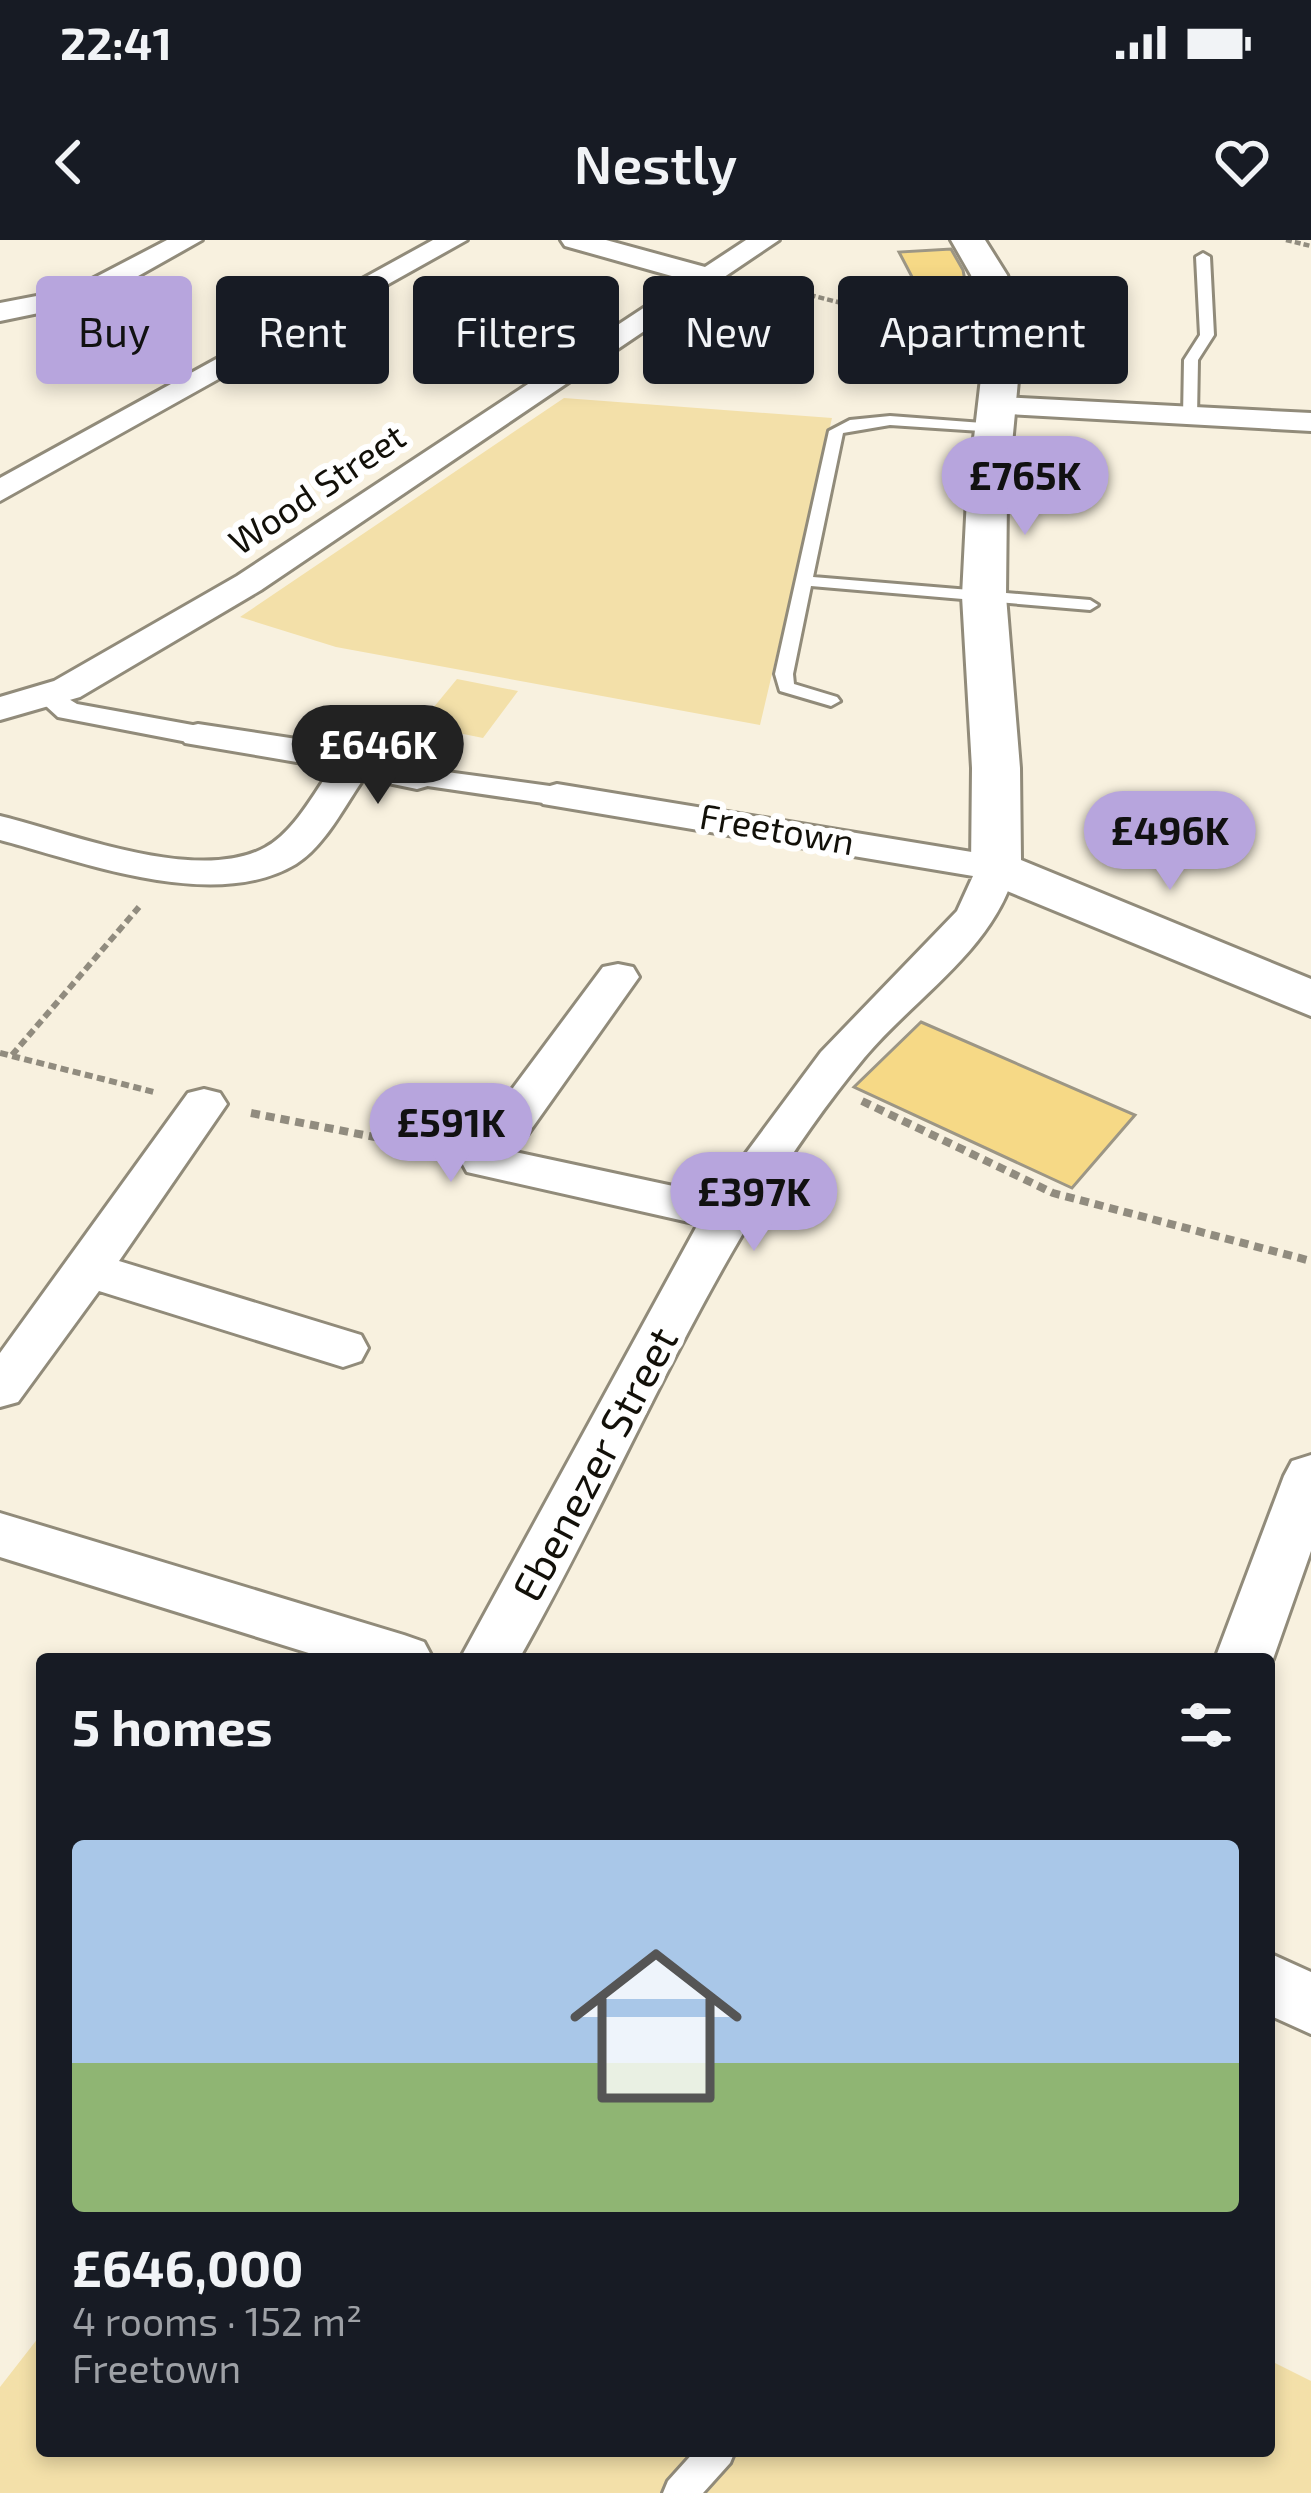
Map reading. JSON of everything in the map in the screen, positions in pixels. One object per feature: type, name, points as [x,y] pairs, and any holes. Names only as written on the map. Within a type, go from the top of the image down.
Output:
[{"type":"street","points":[[0,312],[82,296],[188,240]]},
{"type":"street","points":[[0,491],[452,240]]},
{"type":"street","points":[[575,240],[713,273]]},
{"type":"street","name":"Wood Street","points":[[24,703],[249,583],[765,240]]},
{"type":"street","points":[[968,240],[987,276]]},
{"type":"street","points":[[117,244],[155,257]]},
{"type":"street","points":[[1001,384],[987,498],[983,596],[996,768],[996,868],[1311,1000]]},
{"type":"street","points":[[998,417],[1311,422]]},
{"type":"street","points":[[24,703],[349,759],[417,777],[557,796]]},
{"type":"street","points":[[0,828],[171,870],[230,872],[283,856],[354,764]]},
{"type":"street","name":"Freetown","points":[[557,796],[695,814],[996,868]]},
{"type":"street","name":"Ebenezer Street","points":[[492,1653],[598,1464],[727,1214],[858,1033],[936,962],[994,891],[996,868]]},
{"type":"street","points":[[618,977],[484,1161],[727,1214]]},
{"type":"street","points":[[0,1388],[204,1104]]},
{"type":"street","points":[[86,1269],[343,1348]]},
{"type":"street","points":[[1246,1653],[1311,1476]]},
{"type":"street","points":[[0,1535],[384,1653]]},
{"type":"street","points":[[1275,1986],[1311,2004]]},
{"type":"lane","points":[[1190,417],[1191,360],[1207,335],[1203,257]]},
{"type":"lane","points":[[831,700],[786,687],[784,674],[836,431],[847,424],[870,421],[998,417]]},
{"type":"lane","points":[[804,580],[1090,605]]},
{"type":"lane","points":[[680,2493],[713,2457]]},
{"type":"path","points":[[1286,240],[1311,246]]},
{"type":"path","points":[[713,273],[838,302]]},
{"type":"path","points":[[12,1056],[171,870]]},
{"type":"path","points":[[0,1053],[204,1104],[484,1161]]},
{"type":"path","points":[[823,1082],[1053,1193],[1311,1262]]},
{"type":"shaded area","points":[[564,398],[832,418],[760,725],[336,647],[240,617]]},
{"type":"shaded area","points":[[457,679],[518,691],[483,738],[419,725]]},
{"type":"shaded area","points":[[36,2341],[36,2457],[1275,2457],[1275,2363],[1311,2381],[1311,2493],[0,2493],[0,2387]]},
{"type":"building","points":[[951,249],[964,276],[912,276],[899,252]]},
{"type":"building","points":[[921,1022],[1135,1115],[1072,1188],[854,1087]]}]
